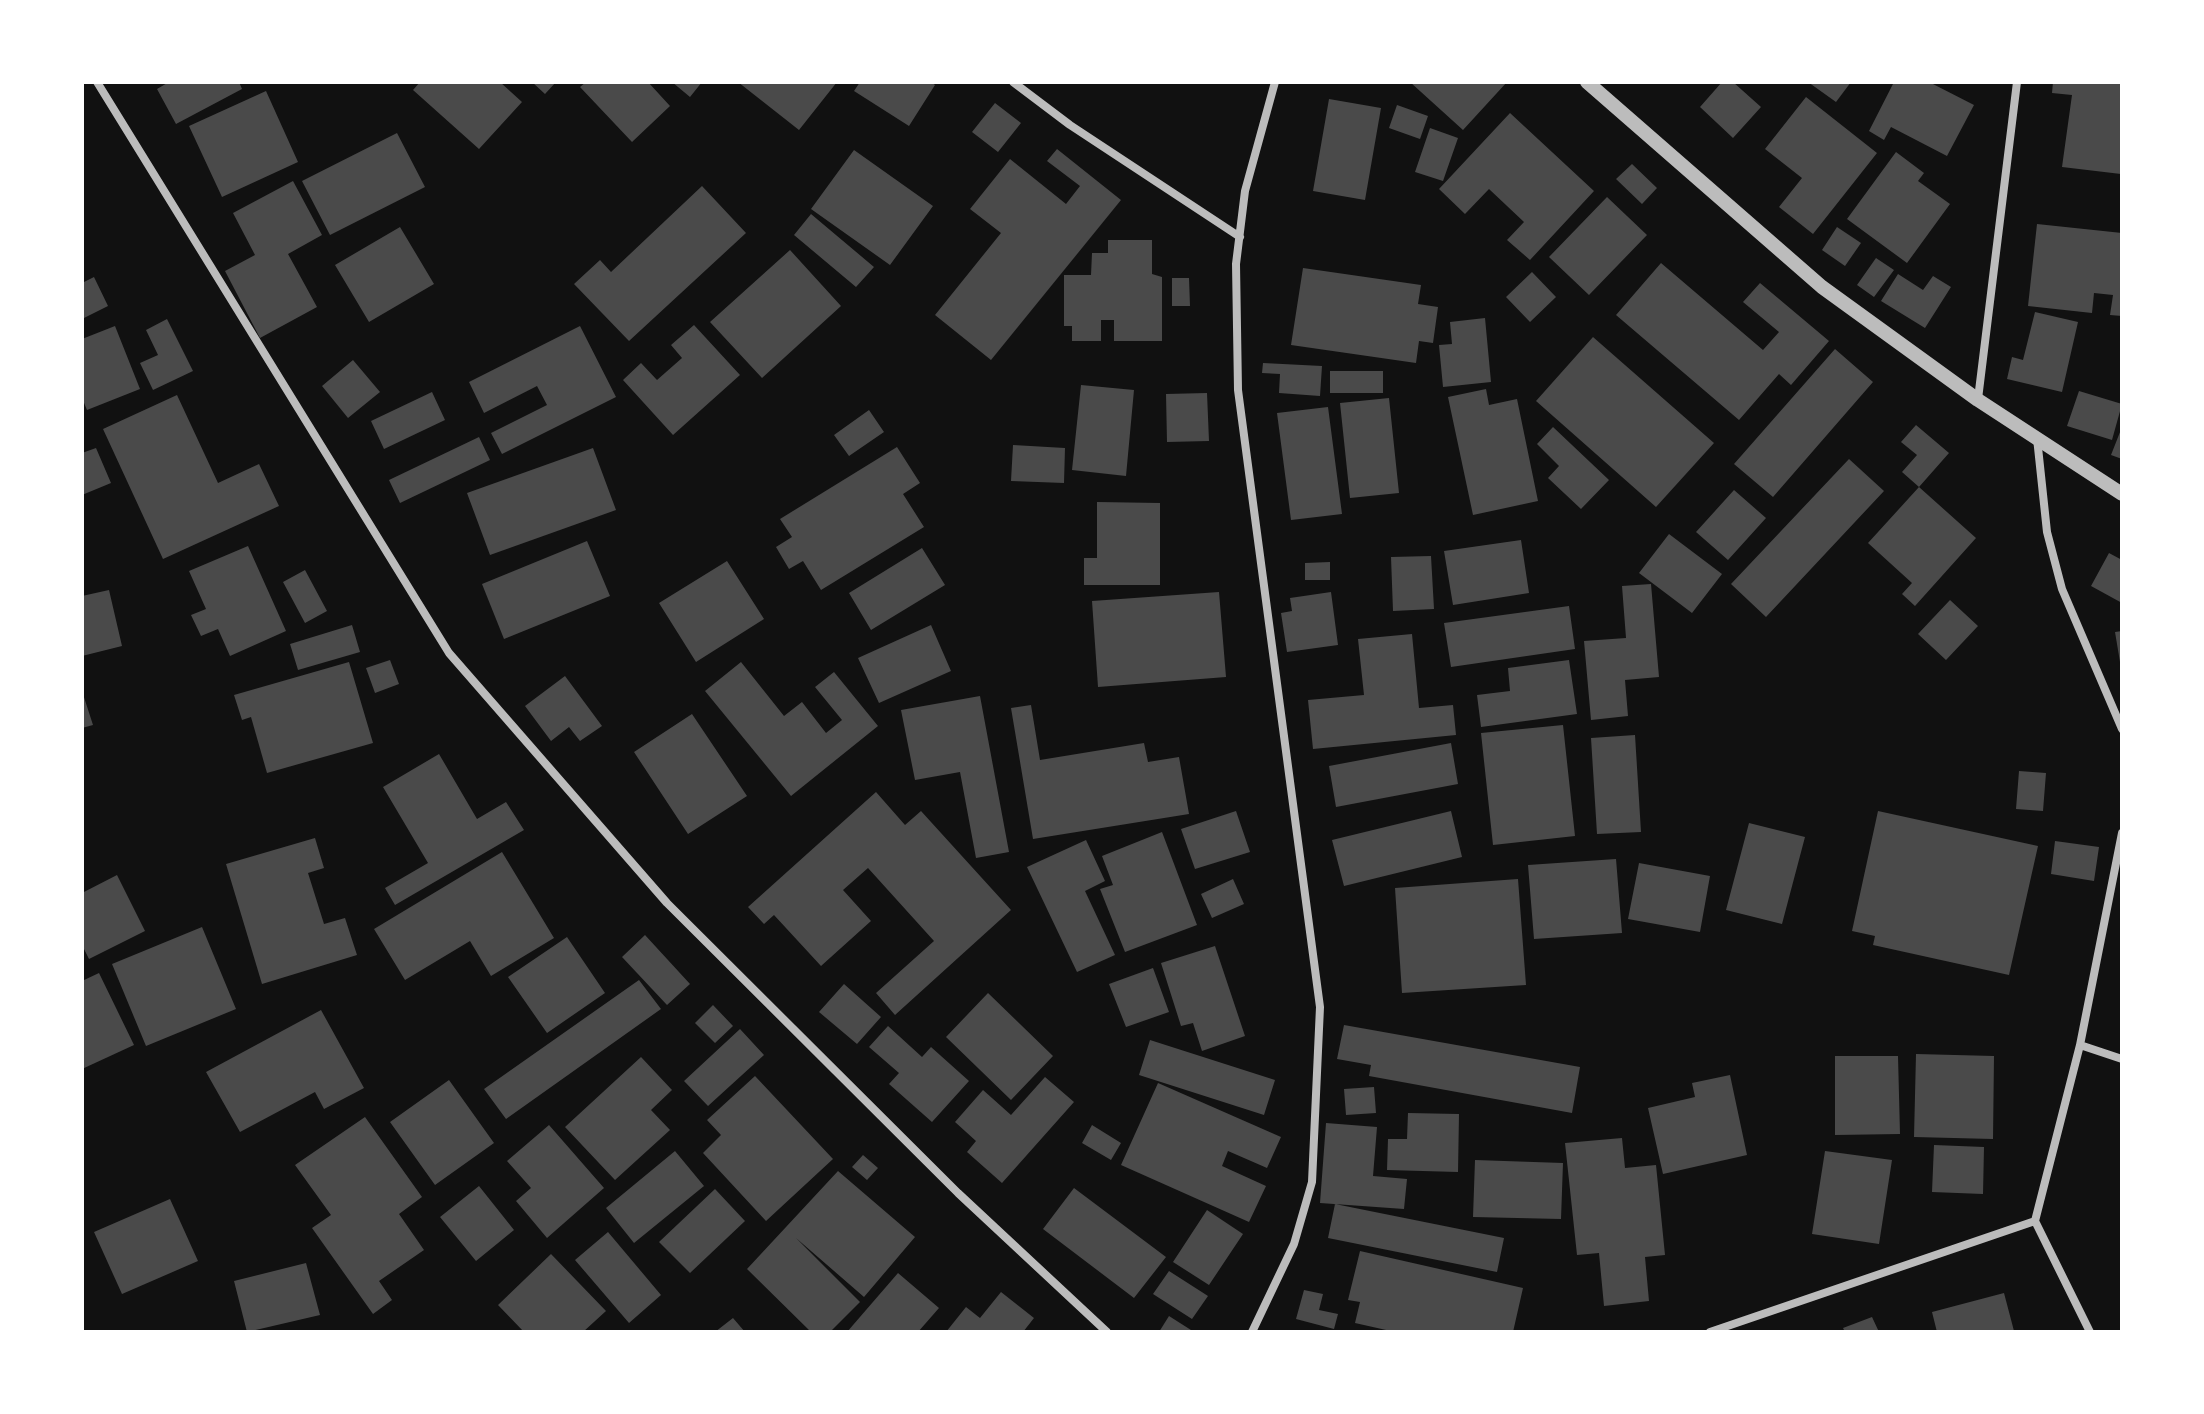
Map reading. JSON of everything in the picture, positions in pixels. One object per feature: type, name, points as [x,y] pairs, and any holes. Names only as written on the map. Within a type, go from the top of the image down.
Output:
[{"type":"street","points":[[97,82],[449,653],[667,903],[958,1193],[1107,1332]]},
{"type":"street","points":[[1013,82],[1070,125],[1240,237]]},
{"type":"street","points":[[1252,1332],[1294,1244],[1312,1182],[1320,1007],[1238,390],[1236,264],[1245,191],[1275,82]]},
{"type":"street","points":[[1587,82],[1822,287],[1978,400],[2122,494]]},
{"type":"street","points":[[1978,400],[2017,82]]},
{"type":"street","points":[[2037,438],[2047,532],[2062,589],[2122,729]]},
{"type":"street","points":[[2090,1332],[2035,1221],[2080,1045],[2122,833]]},
{"type":"street","points":[[2080,1045],[2122,1059]]},
{"type":"street","points":[[1710,1332],[2035,1221]]},
{"type":"building","points":[[169,82],[239,82],[242,89],[176,124],[157,89]]},
{"type":"building","points":[[420,82],[500,82],[522,102],[479,149],[413,90]]},
{"type":"building","points":[[532,82],[556,82],[545,94]]},
{"type":"building","points":[[586,82],[648,82],[670,106],[632,142],[580,87]]},
{"type":"building","points":[[672,82],[702,82],[690,97]]},
{"type":"building","points":[[738,82],[837,82],[799,130]]},
{"type":"building","points":[[860,82],[931,82],[935,85],[909,126],[854,91]]},
{"type":"building","points":[[1410,82],[1507,82],[1463,130]]},
{"type":"building","points":[[1722,82],[1733,82],[1761,107],[1733,138],[1700,107]]},
{"type":"building","points":[[1808,82],[1851,82],[1836,102]]},
{"type":"building","points":[[1894,82],[1929,82],[1974,105],[1947,156],[1891,127],[1884,140],[1869,131]]},
{"type":"building","points":[[2053,82],[2122,84],[2121,174],[2062,167],[2072,95],[2052,93]]},
{"type":"building","points":[[266,91],[298,162],[222,197],[189,126]]},
{"type":"building","points":[[1806,97],[1877,153],[1813,234],[1779,207],[1802,178],[1765,149]]},
{"type":"building","points":[[1329,99],[1381,108],[1365,200],[1313,191]]},
{"type":"building","points":[[995,103],[1021,123],[998,152],[972,132]]},
{"type":"building","points":[[1397,105],[1428,116],[1420,139],[1389,128]]},
{"type":"building","points":[[1510,113],[1594,191],[1530,260],[1507,240],[1524,222],[1489,189],[1465,214],[1439,189]]},
{"type":"building","points":[[1430,128],[1458,138],[1443,181],[1415,172]]},
{"type":"building","points":[[397,133],[425,187],[330,235],[302,181]]},
{"type":"building","points":[[1057,149],[1121,200],[991,360],[935,315],[1001,233],[970,209],[1010,159],[1066,204],[1080,186],[1047,161]]},
{"type":"building","points":[[854,150],[933,206],[890,265],[811,209]]},
{"type":"building","points":[[1896,152],[1924,173],[1918,181],[1950,204],[1907,263],[1847,219]]},
{"type":"building","points":[[1632,164],[1657,188],[1642,204],[1616,179]]},
{"type":"building","points":[[293,181],[322,235],[288,254],[317,307],[260,338],[225,271],[255,255],[233,213]]},
{"type":"building","points":[[702,186],[746,233],[629,341],[574,284],[600,260],[611,272]]},
{"type":"building","points":[[1607,197],[1647,235],[1589,295],[1549,257]]},
{"type":"building","points":[[811,214],[874,267],[856,287],[794,235]]},
{"type":"building","points":[[2037,224],[2122,233],[2122,316],[2110,315],[2113,295],[2094,293],[2092,313],[2028,306]]},
{"type":"building","points":[[400,227],[434,284],[369,322],[335,265]]},
{"type":"building","points":[[1837,227],[1861,243],[1845,266],[1822,250]]},
{"type":"building","points":[[1108,240],[1152,240],[1152,274],[1162,277],[1162,341],[1114,341],[1114,320],[1101,320],[1101,341],[1072,341],[1072,326],[1064,326],[1064,275],[1091,275],[1092,253],[1108,253]]},
{"type":"building","points":[[790,250],[841,306],[762,378],[710,322]]},
{"type":"building","points":[[1876,258],[1894,270],[1874,297],[1857,285]]},
{"type":"building","points":[[1661,263],[1763,350],[1779,332],[1743,302],[1760,283],[1829,341],[1791,385],[1779,374],[1739,420],[1616,315]]},
{"type":"building","points":[[1303,268],[1421,285],[1418,304],[1438,307],[1433,343],[1419,341],[1416,363],[1291,345]]},
{"type":"building","points":[[1532,272],[1556,297],[1530,322],[1506,297]]},
{"type":"building","points":[[1898,274],[1923,290],[1933,276],[1951,287],[1925,328],[1881,301]]},
{"type":"building","points":[[94,277],[108,306],[82,319],[82,283]]},
{"type":"building","points":[[1172,278],[1189,278],[1190,306],[1172,306]]},
{"type":"building","points":[[2035,312],[2078,322],[2062,392],[2007,379],[2012,357],[2023,360]]},
{"type":"building","points":[[1485,318],[1491,382],[1443,387],[1439,345],[1452,344],[1450,322]]},
{"type":"building","points":[[167,319],[193,371],[153,390],[140,363],[158,355],[146,330]]},
{"type":"building","points":[[694,325],[740,375],[673,435],[623,380],[641,363],[657,380],[682,358],[671,345]]},
{"type":"building","points":[[115,326],[140,389],[87,410],[82,398],[82,339]]},
{"type":"building","points":[[580,326],[616,397],[502,454],[491,433],[547,405],[537,386],[484,413],[469,382]]},
{"type":"building","points":[[1593,337],[1714,443],[1656,507],[1536,401]]},
{"type":"building","points":[[1835,349],[1873,382],[1773,497],[1734,464]]},
{"type":"building","points":[[353,360],[380,392],[348,418],[322,386]]},
{"type":"building","points":[[1263,363],[1322,366],[1320,396],[1279,393],[1280,374],[1262,373]]},
{"type":"building","points":[[1330,371],[1383,371],[1383,393],[1330,393]]},
{"type":"building","points":[[1081,385],[1134,390],[1126,476],[1072,470]]},
{"type":"building","points":[[1486,389],[1489,405],[1517,399],[1538,501],[1473,515],[1448,397]]},
{"type":"building","points":[[2079,391],[2122,404],[2112,440],[2067,426]]},
{"type":"building","points":[[432,392],[445,420],[384,449],[371,421]]},
{"type":"building","points":[[1207,393],[1209,441],[1167,442],[1166,394]]},
{"type":"building","points":[[177,395],[218,483],[259,464],[279,506],[163,559],[103,429]]},
{"type":"building","points":[[1389,398],[1399,493],[1350,498],[1340,403]]},
{"type":"building","points":[[1328,407],[1342,514],[1291,520],[1277,413]]},
{"type":"building","points":[[869,410],[884,432],[849,456],[834,435]]},
{"type":"building","points":[[1916,425],[1949,453],[1919,487],[1902,472],[1917,455],[1901,442]]},
{"type":"building","points":[[1553,427],[1609,480],[1581,509],[1548,478],[1559,466],[1537,444]]},
{"type":"building","points":[[2122,427],[2122,459],[2111,455]]},
{"type":"building","points":[[479,437],[490,460],[400,503],[389,480]]},
{"type":"building","points":[[1013,445],[1065,448],[1064,483],[1011,481]]},
{"type":"building","points":[[897,447],[920,483],[903,494],[924,527],[821,590],[803,561],[789,569],[776,547],[792,537],[780,519]]},
{"type":"building","points":[[96,448],[111,483],[82,495],[82,453]]},
{"type":"building","points":[[593,448],[616,510],[490,555],[467,493]]},
{"type":"building","points":[[1849,459],[1884,491],[1766,617],[1731,584]]},
{"type":"building","points":[[1919,487],[1976,538],[1915,606],[1902,594],[1912,583],[1868,543]]},
{"type":"building","points":[[1734,490],[1766,518],[1728,560],[1696,532]]},
{"type":"building","points":[[1097,502],[1160,503],[1160,585],[1084,585],[1084,558],[1097,558]]},
{"type":"building","points":[[1669,534],[1722,574],[1692,613],[1639,573]]},
{"type":"building","points":[[1521,540],[1529,593],[1453,605],[1444,551]]},
{"type":"building","points":[[587,541],[610,596],[504,639],[482,584]]},
{"type":"building","points":[[248,546],[286,631],[230,656],[218,629],[201,636],[191,615],[206,609],[189,571]]},
{"type":"building","points":[[922,548],[945,585],[871,630],[849,593]]},
{"type":"building","points":[[2109,553],[2122,560],[2122,603],[2091,586]]},
{"type":"building","points":[[1431,556],[1434,609],[1393,611],[1391,557]]},
{"type":"building","points":[[727,561],[764,619],[696,662],[659,603]]},
{"type":"building","points":[[1330,562],[1330,580],[1305,580],[1305,563]]},
{"type":"building","points":[[305,570],[327,611],[305,623],[283,582]]},
{"type":"building","points":[[1651,584],[1659,677],[1625,680],[1628,716],[1591,720],[1584,641],[1626,638],[1622,586]]},
{"type":"building","points":[[109,590],[122,646],[82,656],[82,596]]},
{"type":"building","points":[[1219,592],[1226,677],[1098,687],[1092,601]]},
{"type":"building","points":[[1331,592],[1338,645],[1287,652],[1281,613],[1292,611],[1290,598]]},
{"type":"building","points":[[1950,600],[1978,626],[1946,660],[1918,634]]},
{"type":"building","points":[[1569,606],[1575,649],[1451,667],[1444,623]]},
{"type":"building","points":[[352,625],[360,652],[298,670],[290,644]]},
{"type":"building","points":[[931,625],[951,671],[879,703],[858,658]]},
{"type":"building","points":[[2122,631],[2122,662],[2120,662],[2115,632]]},
{"type":"building","points":[[1412,634],[1419,708],[1453,705],[1456,735],[1313,749],[1308,700],[1364,695],[1358,639]]},
{"type":"building","points":[[390,660],[399,684],[375,693],[366,668]]},
{"type":"building","points":[[1569,660],[1577,714],[1481,727],[1477,695],[1510,691],[1508,668]]},
{"type":"building","points":[[349,662],[373,743],[267,773],[251,717],[242,720],[234,695]]},
{"type":"building","points":[[741,662],[784,716],[802,702],[826,733],[842,720],[815,687],[834,672],[878,726],[791,796],[705,691]]},
{"type":"building","points":[[565,676],[602,726],[580,741],[569,727],[551,741],[525,706]]},
{"type":"building","points":[[82,691],[93,725],[82,728]]},
{"type":"building","points":[[980,696],[1009,852],[976,858],[960,772],[915,780],[901,710]]},
{"type":"building","points":[[1031,705],[1040,760],[1144,743],[1148,762],[1179,757],[1189,814],[1033,839],[1011,708]]},
{"type":"building","points":[[692,714],[747,796],[688,834],[634,752]]},
{"type":"building","points":[[1563,725],[1575,836],[1493,845],[1481,733]]},
{"type":"building","points":[[1635,735],[1641,832],[1597,834],[1591,738]]},
{"type":"building","points":[[1451,743],[1458,784],[1336,807],[1329,766]]},
{"type":"building","points":[[439,754],[477,819],[506,802],[524,830],[395,905],[385,888],[428,863],[383,787]]},
{"type":"building","points":[[2019,771],[2046,773],[2043,811],[2016,809]]},
{"type":"building","points":[[876,792],[905,825],[921,811],[1011,910],[895,1015],[876,993],[934,941],[868,868],[843,890],[871,921],[821,966],[774,915],[764,924],[748,907]]},
{"type":"building","points":[[1236,811],[1250,852],[1195,869],[1181,829]]},
{"type":"building","points":[[1451,811],[1462,857],[1344,886],[1332,840]]},
{"type":"building","points":[[1878,811],[2038,846],[2009,975],[1873,945],[1875,936],[1852,931]]},
{"type":"building","points":[[1749,823],[1805,837],[1782,924],[1726,910]]},
{"type":"building","points":[[1162,832],[1197,925],[1125,952],[1100,889],[1113,885],[1102,856]]},
{"type":"building","points":[[315,838],[324,868],[308,873],[324,924],[345,918],[357,955],[262,984],[226,864]]},
{"type":"building","points":[[1086,840],[1105,881],[1085,891],[1115,955],[1077,972],[1027,867]]},
{"type":"building","points":[[2055,841],[2099,847],[2094,881],[2051,874]]},
{"type":"building","points":[[502,852],[554,938],[491,976],[470,941],[405,980],[374,929]]},
{"type":"building","points":[[1616,859],[1622,933],[1534,939],[1528,865]]},
{"type":"building","points":[[1639,863],[1710,876],[1700,932],[1628,919]]},
{"type":"building","points":[[117,875],[145,931],[89,959],[82,945],[82,893]]},
{"type":"building","points":[[1233,879],[1244,904],[1212,918],[1201,894]]},
{"type":"building","points":[[1518,879],[1526,985],[1402,993],[1395,888]]},
{"type":"building","points":[[202,927],[236,1009],[146,1046],[112,964]]},
{"type":"building","points":[[645,935],[690,984],[667,1005],[622,957]]},
{"type":"building","points":[[567,937],[605,993],[547,1033],[508,977]]},
{"type":"building","points":[[1215,946],[1245,1036],[1202,1051],[1193,1023],[1181,1026],[1161,963]]},
{"type":"building","points":[[1153,968],[1169,1012],[1126,1027],[1109,984]]},
{"type":"building","points":[[99,973],[134,1045],[82,1069],[82,981]]},
{"type":"building","points":[[639,980],[661,1009],[506,1119],[484,1089]]},
{"type":"building","points":[[844,984],[881,1017],[857,1044],[819,1012]]},
{"type":"building","points":[[988,993],[1053,1056],[1011,1100],[946,1037]]},
{"type":"building","points":[[713,1005],[733,1026],[715,1043],[695,1023]]},
{"type":"building","points":[[321,1010],[364,1088],[324,1109],[315,1092],[240,1132],[206,1072]]},
{"type":"building","points":[[1344,1025],[1580,1067],[1572,1113],[1369,1076],[1371,1065],[1337,1059]]},
{"type":"building","points":[[888,1026],[922,1057],[931,1047],[969,1081],[932,1122],[889,1084],[899,1073],[869,1047]]},
{"type":"building","points":[[740,1029],[764,1055],[708,1106],[684,1081]]},
{"type":"building","points":[[1150,1040],[1275,1080],[1264,1115],[1139,1075]]},
{"type":"building","points":[[1916,1054],[1994,1056],[1993,1139],[1914,1137]]},
{"type":"building","points":[[1835,1056],[1898,1056],[1900,1134],[1835,1135]]},
{"type":"building","points":[[641,1057],[672,1090],[651,1110],[670,1130],[615,1180],[565,1127]]},
{"type":"building","points":[[1730,1075],[1747,1155],[1663,1174],[1648,1108],[1695,1097],[1692,1083]]},
{"type":"building","points":[[755,1076],[833,1159],[766,1221],[703,1153],[721,1135],[707,1120]]},
{"type":"building","points":[[1045,1077],[1074,1102],[1002,1183],[967,1152],[976,1141],[955,1122],[983,1090],[1011,1115]]},
{"type":"building","points":[[449,1080],[494,1143],[435,1185],[390,1122]]},
{"type":"building","points":[[1158,1083],[1281,1137],[1267,1168],[1228,1151],[1222,1166],[1266,1186],[1249,1222],[1121,1165]]},
{"type":"building","points":[[1374,1087],[1376,1113],[1346,1115],[1344,1089]]},
{"type":"building","points":[[1408,1113],[1459,1114],[1458,1172],[1387,1170],[1388,1139],[1407,1139]]},
{"type":"building","points":[[365,1117],[422,1197],[399,1214],[424,1250],[379,1281],[392,1300],[373,1314],[312,1228],[331,1215],[295,1165]]},
{"type":"building","points":[[1326,1123],[1377,1127],[1373,1176],[1407,1179],[1404,1209],[1320,1203]]},
{"type":"building","points":[[549,1125],[604,1188],[547,1238],[516,1201],[531,1188],[507,1161]]},
{"type":"building","points":[[1092,1125],[1121,1143],[1111,1160],[1082,1143]]},
{"type":"building","points":[[1622,1138],[1625,1168],[1656,1165],[1665,1255],[1645,1257],[1649,1301],[1604,1306],[1599,1253],[1577,1255],[1565,1143]]},
{"type":"building","points":[[1934,1145],[1984,1147],[1983,1194],[1932,1192]]},
{"type":"building","points":[[675,1151],[704,1186],[634,1243],[606,1208]]},
{"type":"building","points":[[1825,1151],[1892,1160],[1879,1244],[1812,1234]]},
{"type":"building","points":[[863,1155],[878,1168],[867,1180],[852,1167]]},
{"type":"building","points":[[1475,1160],[1563,1163],[1561,1219],[1473,1217]]},
{"type":"building","points":[[838,1171],[915,1237],[864,1297],[796,1238],[860,1302],[830,1332],[811,1332],[747,1269]]},
{"type":"building","points":[[479,1186],[514,1230],[476,1261],[440,1217]]},
{"type":"building","points":[[1074,1188],[1166,1257],[1134,1298],[1043,1229]]},
{"type":"building","points":[[715,1189],[745,1221],[690,1273],[659,1242]]},
{"type":"building","points":[[170,1199],[198,1261],[122,1294],[94,1232]]},
{"type":"building","points":[[1335,1204],[1504,1238],[1497,1272],[1328,1238]]},
{"type":"building","points":[[1207,1210],[1243,1234],[1209,1285],[1173,1262]]},
{"type":"building","points":[[608,1232],[661,1295],[629,1323],[575,1260]]},
{"type":"building","points":[[1360,1251],[1523,1288],[1513,1332],[1395,1332],[1355,1323],[1360,1302],[1348,1300]]},
{"type":"building","points":[[551,1254],[606,1311],[583,1332],[524,1332],[498,1305]]},
{"type":"building","points":[[306,1263],[320,1315],[247,1332],[234,1281]]},
{"type":"building","points":[[1169,1271],[1208,1296],[1192,1319],[1153,1294]]},
{"type":"building","points":[[898,1273],[939,1308],[918,1332],[847,1332]]},
{"type":"building","points":[[1304,1290],[1323,1294],[1319,1310],[1338,1314],[1334,1329],[1296,1319]]},
{"type":"building","points":[[1001,1292],[1034,1318],[1023,1332],[946,1332],[966,1307],[980,1318]]},
{"type":"building","points":[[2004,1293],[2014,1331],[1937,1332],[1932,1312]]},
{"type":"building","points":[[1169,1316],[1191,1330],[1190,1332],[1159,1332]]},
{"type":"building","points":[[1872,1317],[1879,1332],[1845,1332],[1843,1328]]},
{"type":"building","points":[[733,1318],[745,1332],[715,1332]]}]
